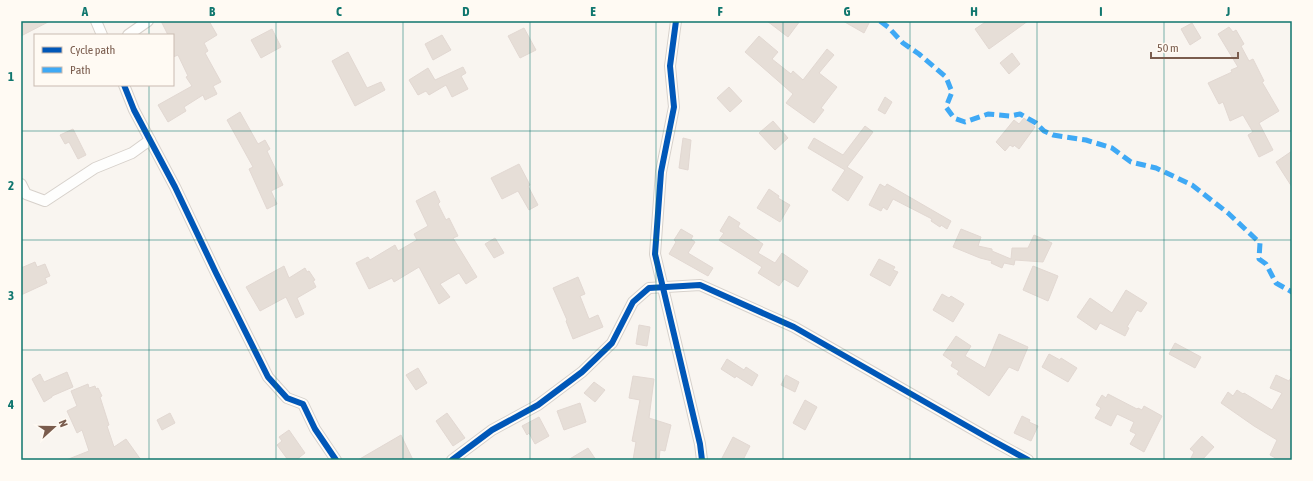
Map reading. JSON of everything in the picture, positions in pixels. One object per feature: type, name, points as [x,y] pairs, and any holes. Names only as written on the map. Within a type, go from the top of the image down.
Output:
[{"type":"street","points":[[96,21],[102,34]]},
{"type":"street","points":[[129,34],[148,21]]},
{"type":"street","points":[[676,21],[670,66],[674,107],[660,172],[655,254],[700,444],[702,460]]},
{"type":"street","points":[[124,86],[134,110],[175,187],[268,377],[287,398],[303,404],[316,429],[336,460]]},
{"type":"street","points":[[21,184],[26,194],[45,201],[95,168],[132,153],[150,140]]},
{"type":"street","points":[[452,460],[492,430],[538,405],[582,372],[612,343],[633,302],[649,288],[700,285],[794,328],[1028,460]]},
{"type":"building","points":[[21,21],[50,21],[21,36]]},
{"type":"building","points":[[161,21],[209,21],[217,35],[204,43],[208,51],[205,53],[221,82],[213,86],[217,94],[205,100],[203,95],[184,107],[186,111],[168,122],[158,105],[192,86],[186,77],[188,76],[178,55],[174,57],[174,34],[168,34]]},
{"type":"building","points":[[767,21],[800,21],[788,37]]},
{"type":"building","points":[[843,21],[870,21],[864,33]]},
{"type":"building","points":[[987,21],[1028,21],[989,49],[975,29]]},
{"type":"building","points":[[1192,23],[1201,38],[1190,45],[1181,29]]},
{"type":"building","points":[[1229,27],[1233,32],[1236,30],[1244,44],[1241,46],[1249,61],[1253,59],[1264,81],[1262,82],[1279,111],[1259,123],[1273,150],[1259,157],[1248,135],[1253,132],[1243,115],[1230,121],[1223,102],[1219,104],[1208,83],[1232,72],[1231,70],[1238,67],[1218,34]]},
{"type":"building","points":[[524,28],[536,50],[520,58],[508,36]]},
{"type":"building","points":[[272,29],[281,47],[261,58],[251,40]]},
{"type":"building","points":[[442,35],[451,50],[433,60],[425,44]]},
{"type":"building","points":[[759,36],[778,52],[772,59],[791,74],[793,71],[803,80],[827,49],[834,55],[819,73],[837,87],[821,108],[824,110],[814,123],[786,103],[793,94],[745,52]]},
{"type":"building","points":[[348,52],[367,88],[381,82],[385,90],[355,106],[332,61]]},
{"type":"building","points":[[1012,53],[1020,64],[1009,74],[1000,63]]},
{"type":"building","points":[[463,67],[466,73],[461,76],[468,89],[452,97],[446,85],[429,95],[426,91],[418,95],[409,80],[428,68],[435,80]]},
{"type":"building","points":[[729,87],[742,101],[730,112],[717,98]]},
{"type":"building","points":[[885,97],[892,102],[885,114],[878,110]]},
{"type":"building","points":[[240,112],[258,144],[265,140],[270,149],[267,151],[283,185],[271,191],[277,204],[267,209],[249,169],[253,167],[227,120]]},
{"type":"building","points":[[1024,118],[1035,127],[1019,149],[1014,145],[1013,147],[1010,145],[1005,151],[996,142],[1014,120],[1019,124]]},
{"type":"building","points":[[773,121],[788,138],[775,150],[759,133]]},
{"type":"building","points":[[865,126],[873,132],[847,167],[863,177],[848,201],[832,190],[845,170],[808,148],[814,138],[843,155]]},
{"type":"building","points":[[73,129],[86,155],[78,159],[69,142],[65,144],[60,135]]},
{"type":"building","points":[[683,138],[691,140],[688,170],[679,168]]},
{"type":"building","points":[[1292,151],[1292,187],[1276,162]]},
{"type":"building","points":[[519,164],[538,205],[529,210],[518,191],[502,199],[491,178]]},
{"type":"building","points":[[880,184],[885,187],[887,184],[951,221],[947,229],[941,225],[940,227],[931,221],[932,219],[893,199],[887,210],[883,207],[881,211],[869,205]]},
{"type":"building","points":[[769,189],[779,196],[778,198],[790,205],[780,222],[757,208]]},
{"type":"building","points":[[435,191],[440,202],[438,204],[446,220],[449,218],[458,236],[453,238],[477,277],[466,284],[459,273],[440,284],[450,297],[439,304],[419,267],[394,282],[392,278],[369,289],[356,263],[368,257],[370,260],[395,245],[398,251],[417,240],[414,234],[428,226],[416,201]]},
{"type":"building","points":[[729,216],[740,223],[738,227],[763,244],[758,253],[775,263],[782,253],[808,271],[798,287],[784,279],[779,286],[758,273],[762,267],[719,240],[724,233],[720,231]]},
{"type":"building","points":[[681,229],[693,236],[691,239],[695,242],[688,253],[713,268],[708,276],[669,254],[676,242],[674,240]]},
{"type":"building","points":[[961,229],[981,237],[978,246],[992,249],[992,251],[1011,259],[1012,248],[1028,248],[1034,235],[1052,243],[1043,262],[1015,260],[1014,265],[1004,263],[1002,268],[991,263],[992,261],[980,258],[953,247]]},
{"type":"building","points":[[495,238],[504,253],[494,258],[485,244]]},
{"type":"building","points":[[879,259],[895,267],[893,270],[898,272],[890,286],[870,275]]},
{"type":"building","points":[[35,262],[37,267],[45,264],[50,276],[45,278],[47,283],[21,295],[21,268]]},
{"type":"building","points":[[284,266],[289,278],[305,268],[315,280],[313,281],[316,287],[297,298],[304,314],[296,318],[286,297],[260,311],[246,287]]},
{"type":"building","points":[[1033,266],[1058,276],[1048,301],[1023,290]]},
{"type":"building","points":[[578,277],[585,294],[580,296],[589,319],[598,315],[603,327],[573,339],[566,321],[567,320],[553,288]]},
{"type":"building","points":[[1126,290],[1147,303],[1141,312],[1137,310],[1127,327],[1129,328],[1125,336],[1100,323],[1096,330],[1077,317],[1090,298],[1112,313]]},
{"type":"building","points":[[942,294],[949,298],[951,296],[964,304],[953,322],[933,310]]},
{"type":"building","points":[[639,325],[650,327],[647,346],[636,344]]},
{"type":"building","points":[[999,334],[1028,347],[1018,371],[1009,367],[989,396],[957,374],[959,371],[951,366],[953,362],[943,355],[956,336],[971,346],[965,356],[985,368]]},
{"type":"building","points":[[1175,343],[1201,357],[1195,368],[1169,354]]},
{"type":"building","points":[[1049,354],[1060,360],[1061,358],[1077,368],[1068,382],[1042,367]]},
{"type":"building","points":[[727,359],[744,370],[746,367],[758,375],[752,386],[721,369]]},
{"type":"building","points":[[418,368],[427,383],[416,390],[406,375]]},
{"type":"building","points":[[67,372],[73,387],[52,396],[44,402],[32,379],[40,374],[44,382]]},
{"type":"building","points":[[786,375],[799,382],[795,392],[781,385]]},
{"type":"building","points":[[1276,375],[1289,381],[1292,376],[1292,460],[1279,460],[1270,455],[1277,440],[1221,403],[1228,392],[1233,396],[1237,390],[1272,410],[1282,393],[1270,388]]},
{"type":"building","points":[[633,376],[654,379],[649,418],[671,425],[665,451],[660,450],[659,460],[633,460],[636,442],[632,441],[640,400],[629,398]]},
{"type":"building","points":[[594,382],[605,390],[595,402],[584,393]]},
{"type":"building","points":[[88,384],[89,388],[95,386],[96,389],[98,388],[102,396],[100,397],[114,447],[126,439],[141,460],[66,460],[89,451],[82,430],[77,433],[67,411],[77,406],[71,391]]},
{"type":"building","points":[[1108,394],[1137,409],[1142,410],[1144,406],[1162,416],[1144,452],[1130,444],[1136,434],[1130,431],[1134,422],[1117,414],[1111,426],[1095,418],[1101,408],[1096,405],[1102,395],[1106,398]]},
{"type":"building","points":[[805,400],[817,407],[805,430],[793,423]]},
{"type":"building","points":[[580,403],[586,422],[564,430],[557,411]]},
{"type":"building","points":[[170,413],[175,423],[162,430],[157,420]]},
{"type":"building","points":[[447,413],[465,438],[453,446],[436,421]]},
{"type":"building","points":[[1022,416],[1030,420],[1029,422],[1038,426],[1031,441],[1014,433]]},
{"type":"building","points":[[539,417],[549,436],[535,444],[529,433],[527,435],[522,426]]},
{"type":"building","points":[[289,430],[305,453],[296,460],[288,460],[277,445],[282,441],[279,437]]},
{"type":"building","points":[[401,435],[413,460],[358,460]]},
{"type":"building","points":[[1202,436],[1214,447],[1202,460],[1190,460],[1194,452],[1190,449]]},
{"type":"building","points":[[733,437],[750,446],[743,460],[721,460]]},
{"type":"building","points":[[588,448],[596,460],[568,460]]},
{"type":"marked path","points":[[880,21],[903,43],[919,54],[946,77],[952,92],[946,107],[954,118],[965,122],[988,114],[1010,116],[1020,114],[1036,123],[1044,131],[1053,135],[1086,140],[1112,148],[1131,162],[1156,168],[1192,185],[1228,213],[1260,243],[1259,259],[1266,264],[1276,283],[1292,292]]},
{"type":"cycle path","points":[[676,21],[670,66],[674,107],[661,172],[655,254],[700,444],[702,460]]},
{"type":"cycle path","points":[[124,86],[134,110],[175,187],[268,377],[287,398],[303,404],[315,429],[336,460]]},
{"type":"cycle path","points":[[452,460],[492,430],[538,405],[582,372],[612,343],[633,302],[649,288],[700,285],[794,327],[1028,460]]}]
